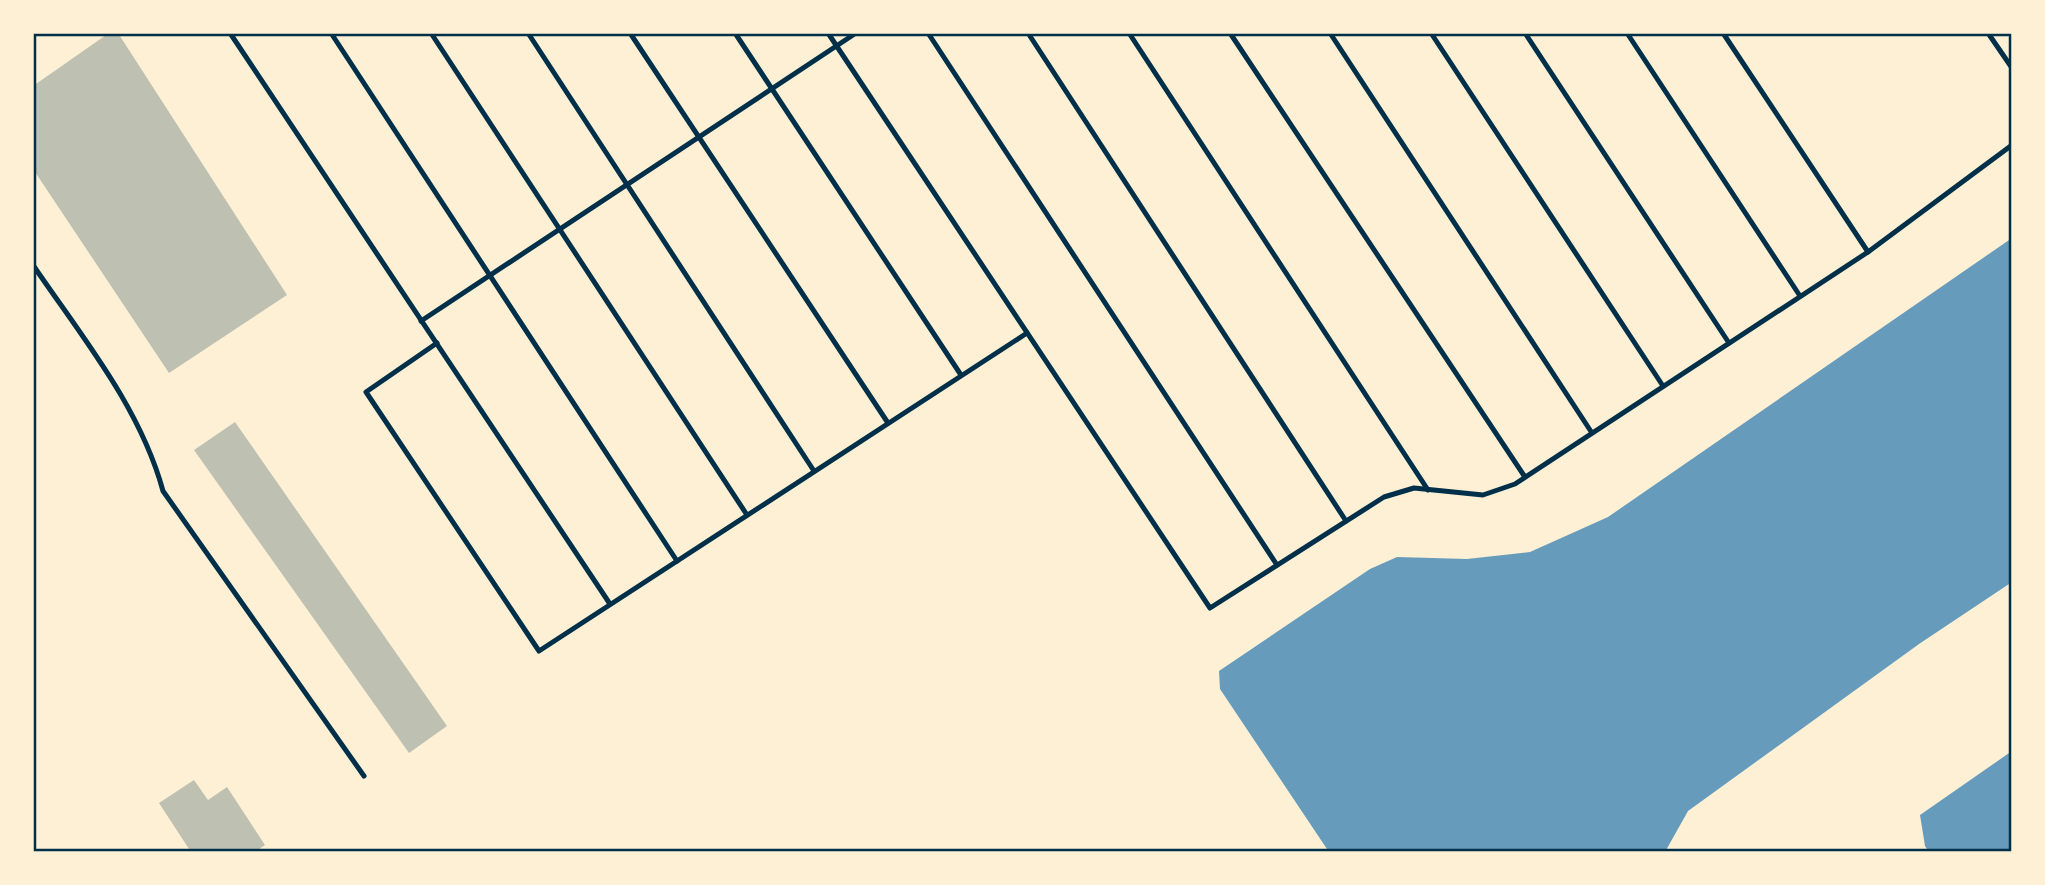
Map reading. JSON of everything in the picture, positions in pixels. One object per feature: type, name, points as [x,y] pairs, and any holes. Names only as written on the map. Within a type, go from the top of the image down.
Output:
[{"type":"lane","points":[[230,33],[610,604]]},
{"type":"lane","points":[[331,33],[677,561]]},
{"type":"lane","points":[[432,33],[747,515]]},
{"type":"lane","points":[[528,33],[814,471]]},
{"type":"lane","points":[[630,33],[888,423]]},
{"type":"lane","points":[[735,33],[961,375]]},
{"type":"lane","points":[[828,33],[1210,608],[1384,497],[1414,488],[1483,495],[1525,477],[1868,251],[2012,145]]},
{"type":"lane","points":[[421,321],[856,33]]},
{"type":"lane","points":[[929,33],[1277,565]]},
{"type":"lane","points":[[1028,33],[1346,522]]},
{"type":"lane","points":[[1129,33],[1428,489]]},
{"type":"lane","points":[[1230,33],[1525,477]]},
{"type":"lane","points":[[1330,33],[1592,433]]},
{"type":"lane","points":[[1431,33],[1664,386]]},
{"type":"lane","points":[[1525,33],[1729,343]]},
{"type":"lane","points":[[1627,33],[1800,296]]},
{"type":"lane","points":[[1723,33],[1868,251]]},
{"type":"lane","points":[[1988,33],[2012,68]]},
{"type":"lane","points":[[33,265],[121,393],[153,454],[163,491],[364,776]]},
{"type":"lane","points":[[437,343],[366,391],[538,651],[1027,332]]},
{"type":"water","points":[[2012,238],[2012,582],[1919,644],[1688,811],[1665,852],[1329,852],[1220,689],[1219,671],[1370,569],[1397,557],[1467,559],[1530,552],[1608,517]]},
{"type":"water","points":[[2012,751],[2012,852],[1929,852],[1925,846],[1920,815]]},
{"type":"building","points":[[109,33],[118,33],[287,295],[169,373],[33,169],[33,86]]},
{"type":"building","points":[[235,422],[447,726],[409,753],[194,450]]},
{"type":"building","points":[[194,780],[208,800],[227,787],[265,845],[255,852],[191,852],[159,803]]}]
